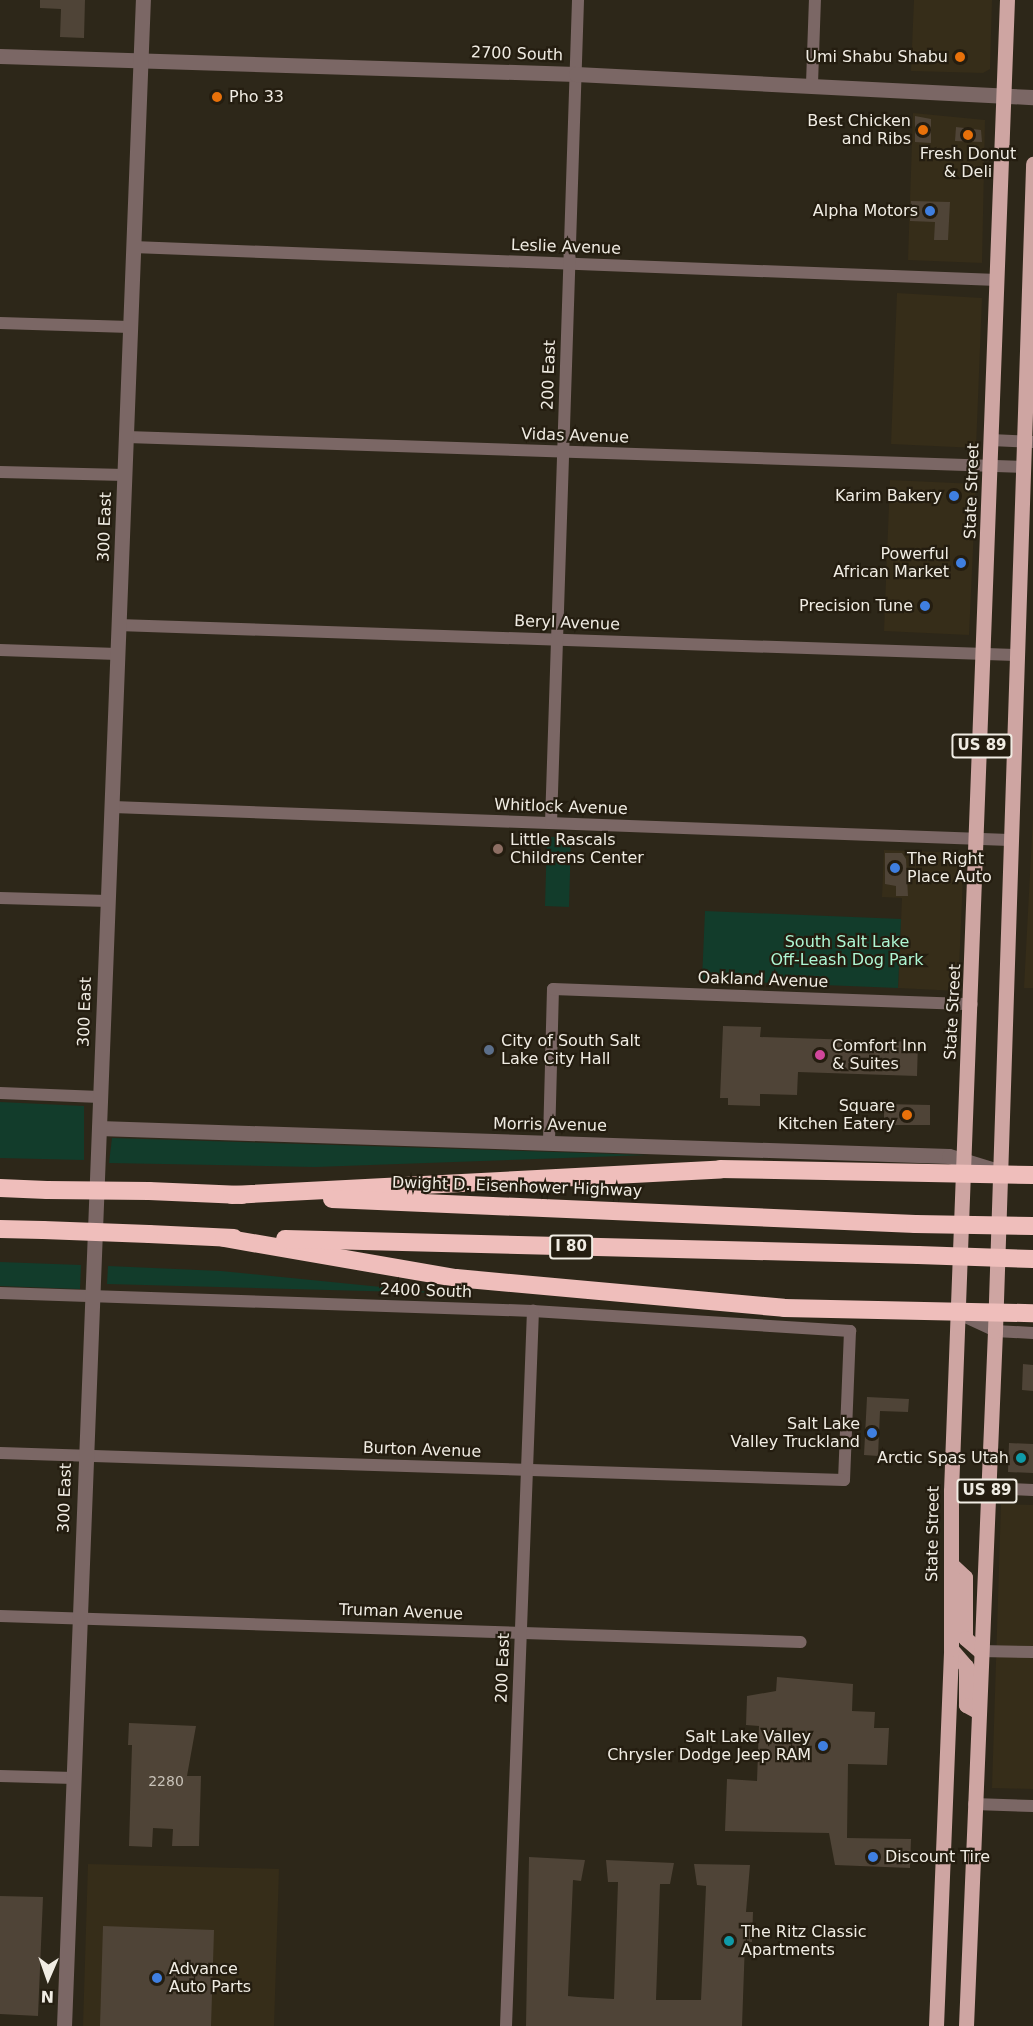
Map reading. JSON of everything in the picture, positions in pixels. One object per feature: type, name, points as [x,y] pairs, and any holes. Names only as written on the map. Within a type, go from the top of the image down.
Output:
[{"type":"highway","points":[[232,1195],[720,1169],[964,1165],[1033,1175]]},
{"type":"highway","name":"Dwight D. Eisenhower Highway","points":[[0,1188],[149,1191],[915,1224],[1033,1226]]},
{"type":"highway","name":"I 80","points":[[0,1229],[224,1238],[1033,1259]]},
{"type":"highway","points":[[224,1238],[456,1278],[784,1308],[959,1314],[1033,1313]]},
{"type":"main road","name":"State Street","points":[[936,2026],[951,1649],[951,1564],[964,1165],[985,654],[1007,0]]},
{"type":"main road","name":"US 89","points":[[966,2026],[977,1711],[995,1313],[1022,467],[1028,442],[1033,164]]},
{"type":"main road","points":[[951,1564],[965,1577],[965,1638],[980,1651]]},
{"type":"main road","points":[[951,1649],[966,1666],[966,1705],[977,1711]]},
{"type":"street","name":"300 East","points":[[64,2026],[78,1618],[143,0]]},
{"type":"street","name":"200 East","points":[[551,824],[578,0]]},
{"type":"street","points":[[812,84],[815,0]]},
{"type":"street","name":"2700 South","points":[[0,56],[576,74],[812,84],[1033,97]]},
{"type":"street","name":"Leslie Avenue","points":[[133,248],[997,280]]},
{"type":"street","points":[[0,323],[130,327]]},
{"type":"street","name":"Vidas Avenue","points":[[127,437],[1022,467]]},
{"type":"street","points":[[991,440],[1028,442]]},
{"type":"street","points":[[0,472],[125,475]]},
{"type":"street","name":"Beryl Avenue","points":[[118,625],[1015,655]]},
{"type":"street","points":[[0,650],[117,654]]},
{"type":"street","name":"Whitlock Avenue","points":[[112,807],[1009,840]]},
{"type":"street","points":[[0,898],[108,901]]},
{"type":"street","name":"Oakland Avenue","points":[[549,1141],[554,989],[972,1004]]},
{"type":"street","points":[[0,1094],[100,1097]]},
{"type":"street","name":"Morris Avenue","points":[[99,1128],[549,1141],[964,1165]]},
{"type":"street","name":"2400 South","points":[[0,1293],[533,1311],[850,1331],[844,1480]]},
{"type":"street","name":"200 East","points":[[506,2026],[533,1311]]},
{"type":"street","points":[[959,1314],[994,1332],[1033,1333]]},
{"type":"street","name":"Burton Avenue","points":[[0,1453],[844,1480]]},
{"type":"street","points":[[987,1488],[1033,1490]]},
{"type":"street","name":"Truman Avenue","points":[[0,1616],[801,1642]]},
{"type":"street","points":[[980,1651],[1033,1652]]},
{"type":"street","points":[[0,1776],[74,1778]]},
{"type":"street","points":[[974,1804],[1033,1806]]},
{"type":"shaded area","points":[[914,0],[992,0],[990,69],[983,73],[911,71]]},
{"type":"shaded area","points":[[913,113],[985,120],[982,263],[908,260]]},
{"type":"shaded area","points":[[897,293],[982,298],[976,448],[891,444]]},
{"type":"shaded area","points":[[890,480],[976,484],[969,635],[884,631]]},
{"type":"shaded area","points":[[1033,817],[1033,988],[1024,988]]},
{"type":"shaded area","points":[[884,850],[964,853],[958,991],[898,988],[902,898],[882,897]]},
{"type":"shaded area","points":[[1001,1504],[1033,1505],[1033,1789],[992,1788]]},
{"type":"shaded area","points":[[88,1864],[279,1869],[274,2026],[83,2026]]},
{"type":"green space","points":[[547,837],[571,837],[569,907],[545,906]]},
{"type":"green space","name":"South Salt Lake Off-Leash Dog Park","points":[[705,911],[901,919],[898,988],[702,980]]},
{"type":"green space","points":[[0,1102],[84,1106],[84,1160],[0,1158]]},
{"type":"green space","points":[[112,1138],[648,1155],[315,1167],[109,1163]]},
{"type":"green space","points":[[0,1262],[81,1265],[80,1289],[0,1286]]},
{"type":"green space","points":[[108,1266],[221,1271],[441,1293],[107,1284]]},
{"type":"building","points":[[40,0],[85,0],[84,38],[60,37],[61,9],[40,8]]},
{"type":"building","name":"Best Chicken and Ribs","points":[[915,116],[931,119],[931,143],[915,142]]},
{"type":"building","name":"Fresh Donut & Deli","points":[[956,127],[981,130],[982,142],[955,141]]},
{"type":"building","name":"Alpha Motors","points":[[911,201],[950,202],[948,240],[934,240],[935,222],[910,221]]},
{"type":"building","name":"The Right Place Auto","points":[[885,853],[902,853],[906,859],[908,896],[896,896],[896,886],[885,884]]},
{"type":"building","name":"Comfort Inn & Suites","points":[[723,1026],[761,1027],[760,1037],[918,1042],[917,1076],[798,1072],[797,1095],[760,1094],[760,1106],[728,1105],[728,1098],[720,1098]]},
{"type":"building","name":"Square Kitchen Eatery","points":[[884,1104],[930,1105],[930,1125],[884,1125]]},
{"type":"building","points":[[1023,1364],[1033,1365],[1033,1391],[1022,1390]]},
{"type":"building","name":"Salt Lake Valley Truckland","points":[[867,1397],[909,1399],[908,1412],[880,1411],[878,1456],[864,1455]]},
{"type":"building","name":"Arctic Spas Utah","points":[[1009,1443],[1033,1444],[1033,1473],[1008,1472]]},
{"type":"building","name":"Salt Lake Valley Chrysler Dodge Jeep RAM","points":[[777,1677],[853,1684],[852,1711],[875,1712],[874,1728],[889,1728],[887,1765],[848,1764],[847,1838],[911,1839],[910,1868],[835,1865],[829,1833],[725,1831],[727,1779],[757,1781],[759,1726],[746,1725],[747,1696],[776,1691]]},
{"type":"building","points":[[129,1723],[196,1726],[187,1776],[201,1776],[199,1846],[172,1846],[173,1829],[153,1828],[152,1847],[129,1846],[132,1745],[128,1745]]},
{"type":"building","name":"The Ritz Classic Apartments","points":[[529,1857],[585,1860],[581,1881],[573,1880],[568,1996],[614,1999],[618,1882],[608,1882],[606,1860],[674,1863],[670,1884],[660,1884],[656,2000],[701,2000],[706,1886],[697,1885],[694,1864],[750,1865],[746,1912],[753,1912],[752,1942],[745,1942],[742,2026],[526,2026]]},
{"type":"building","points":[[0,1896],[43,1897],[38,2016],[0,2014]]},
{"type":"building","name":"Advance Auto Parts","points":[[103,1926],[214,1930],[211,2026],[100,2026]]},
{"type":"place","name":"Umi Shabu Shabu","points":[[960,57]]},
{"type":"place","name":"Pho 33","points":[[217,97]]},
{"type":"place","name":"Best Chicken and Ribs","points":[[923,130]]},
{"type":"place","name":"Fresh Donut & Deli","points":[[968,135]]},
{"type":"place","name":"Alpha Motors","points":[[930,211]]},
{"type":"place","name":"Karim Bakery","points":[[954,496]]},
{"type":"place","name":"Powerful African Market","points":[[961,563]]},
{"type":"place","name":"Precision Tune","points":[[925,606]]},
{"type":"place","name":"Little Rascals Childrens Center","points":[[498,849]]},
{"type":"place","name":"The Right Place Auto","points":[[895,868]]},
{"type":"place","name":"City of South Salt Lake City Hall","points":[[489,1050]]},
{"type":"place","name":"Comfort Inn & Suites","points":[[820,1055]]},
{"type":"place","name":"Square Kitchen Eatery","points":[[907,1115]]},
{"type":"place","name":"Salt Lake Valley Truckland","points":[[872,1433]]},
{"type":"place","name":"Arctic Spas Utah","points":[[1021,1458]]},
{"type":"place","name":"Salt Lake Valley Chrysler Dodge Jeep RAM","points":[[823,1746]]},
{"type":"place","name":"Discount Tire","points":[[873,1857]]},
{"type":"place","name":"The Ritz Classic Apartments","points":[[729,1941]]},
{"type":"place","name":"Advance Auto Parts","points":[[157,1978]]}]
